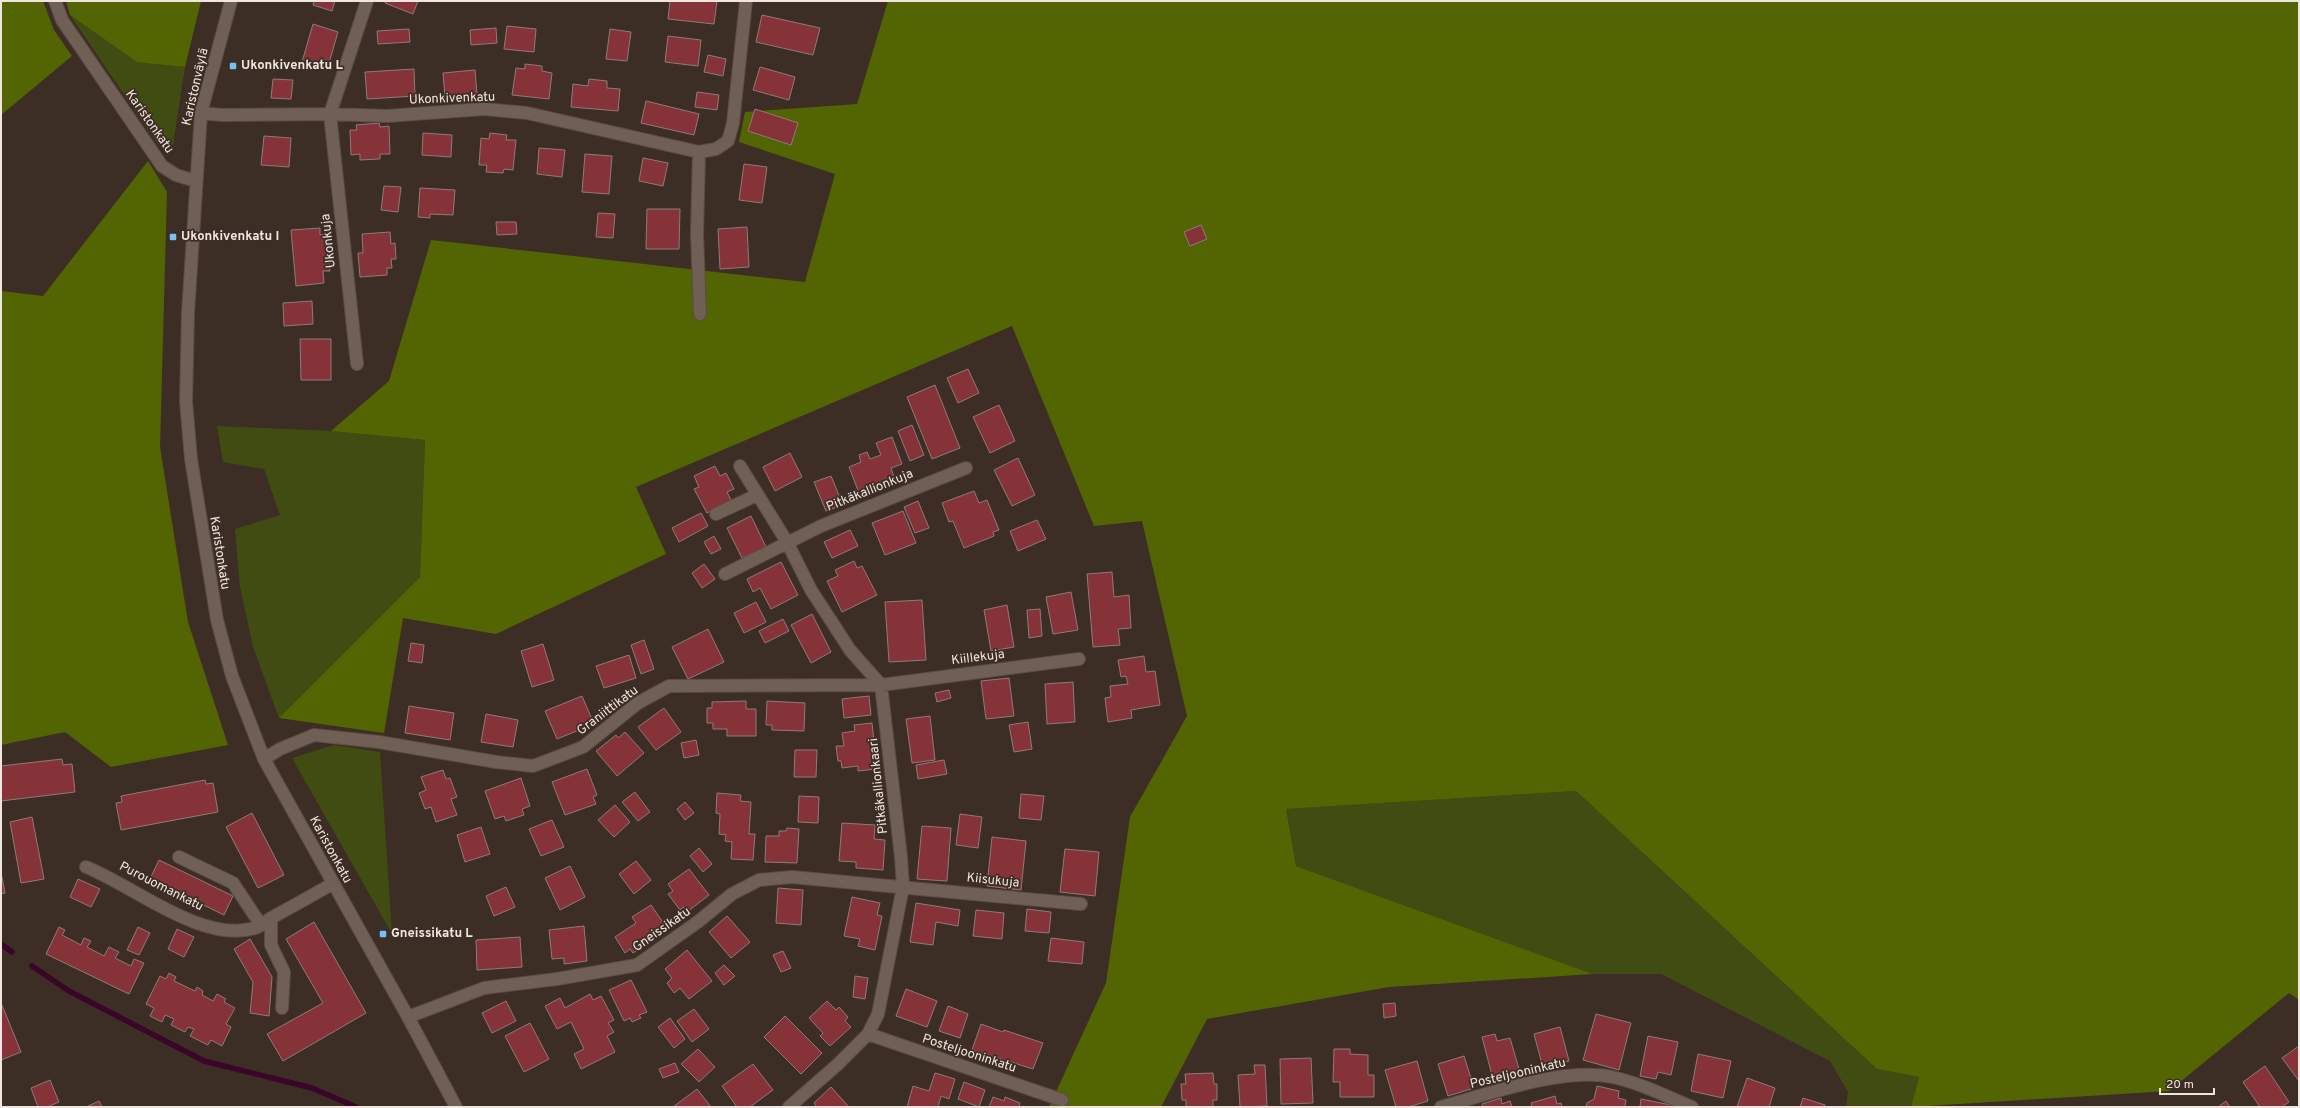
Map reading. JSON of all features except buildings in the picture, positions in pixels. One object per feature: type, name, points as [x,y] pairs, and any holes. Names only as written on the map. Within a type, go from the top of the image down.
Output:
[{"type":"street","name":"Karistonkatu","points":[[55,1],[62,20],[162,166],[176,175],[196,181],[188,313],[186,401],[191,460],[217,620],[232,676],[264,760],[332,884],[408,1017],[456,1107]]},
{"type":"street","name":"Karistonväylä","points":[[196,181],[201,113],[231,1]]},
{"type":"street","points":[[330,114],[367,1]]},
{"type":"street","name":"Ukonkivenkatu","points":[[201,113],[222,115],[330,114],[387,116],[484,109],[527,113],[699,152],[716,150],[728,141],[733,122],[746,1]]},
{"type":"street","name":"Ukonkuja","points":[[330,114],[357,364]]},
{"type":"street","points":[[699,152],[697,234],[700,314]]},
{"type":"street","points":[[740,466],[787,542],[811,590],[850,650],[881,685]]},
{"type":"street","name":"Pitkäkallionkuja","points":[[725,574],[787,542],[866,506],[966,468]]},
{"type":"street","points":[[716,514],[757,495]]},
{"type":"street","name":"Kiillekuja","points":[[881,685],[1079,659]]},
{"type":"street","name":"Graniittikatu","points":[[264,760],[280,749],[314,735],[379,742],[496,762],[533,766],[583,747],[638,703],[669,686],[881,685]]},
{"type":"street","name":"Pitkäkallionkaari","points":[[789,1107],[837,1065],[868,1034],[878,1014],[903,886],[881,685]]},
{"type":"street","points":[[179,857],[233,883],[266,922],[271,945],[284,972],[282,1008]]},
{"type":"street","name":"Purouomankatu","points":[[86,867],[105,875],[181,916],[212,927],[238,932],[266,922],[332,884]]},
{"type":"street","name":"Gneissikatu","points":[[408,1017],[484,988],[558,979],[637,965],[699,921],[732,894],[759,880],[792,877],[903,886]]},
{"type":"street","name":"Kiisukuja","points":[[903,886],[1081,904]]},
{"type":"street","name":"Posteljooninkatu","points":[[868,1034],[1062,1100]]},
{"type":"street","name":"Posteljooninkatu","points":[[1441,1107],[1526,1084],[1575,1075],[1611,1077],[1651,1090],[1692,1107]]},
{"type":"green space","points":[[1,1],[43,1],[54,30],[72,56],[1,115]]},
{"type":"green space","points":[[66,1],[201,1],[185,67],[137,62],[70,15]]},
{"type":"green space","points":[[888,1],[2299,1],[2299,1000],[2289,993],[2169,1091],[1911,1107],[1919,1077],[1877,1069],[1576,791],[1286,809],[1296,866],[1593,974],[1389,987],[1207,1019],[1161,1107],[1049,1107],[1106,983],[1130,817],[1187,716],[1142,521],[1094,526],[1012,326],[636,487],[666,554],[496,634],[403,618],[384,733],[279,718],[420,577],[425,440],[331,431],[389,381],[431,240],[805,282],[835,174],[739,142],[745,112],[857,104]]},
{"type":"green space","points":[[70,15],[137,61],[185,67],[173,145],[158,144]]},
{"type":"green space","points":[[148,161],[167,192],[160,447],[188,622],[228,745],[111,767],[65,732],[1,745],[1,291],[43,296]]},
{"type":"green space","points":[[217,426],[331,431],[425,440],[420,577],[279,718],[253,647],[240,587],[235,529],[280,515],[264,469],[223,462]]},
{"type":"green space","points":[[334,745],[380,752],[392,934],[292,758]]},
{"type":"green space","points":[[1576,791],[1877,1069],[1919,1077],[1911,1107],[1846,1107],[1848,1092],[1830,1061],[1661,974],[1593,974],[1296,866],[1285,809]]},
{"type":"waterway","points":[[1,944],[12,952]]},
{"type":"waterway","points":[[32,966],[69,991],[204,1061],[312,1088],[356,1107]]},
{"type":"place","name":"Ukonkivenkatu L","points":[[233,66]]},
{"type":"place","name":"Ukonkivenkatu I","points":[[173,237]]},
{"type":"place","name":"Gneissikatu L","points":[[383,934]]}]
